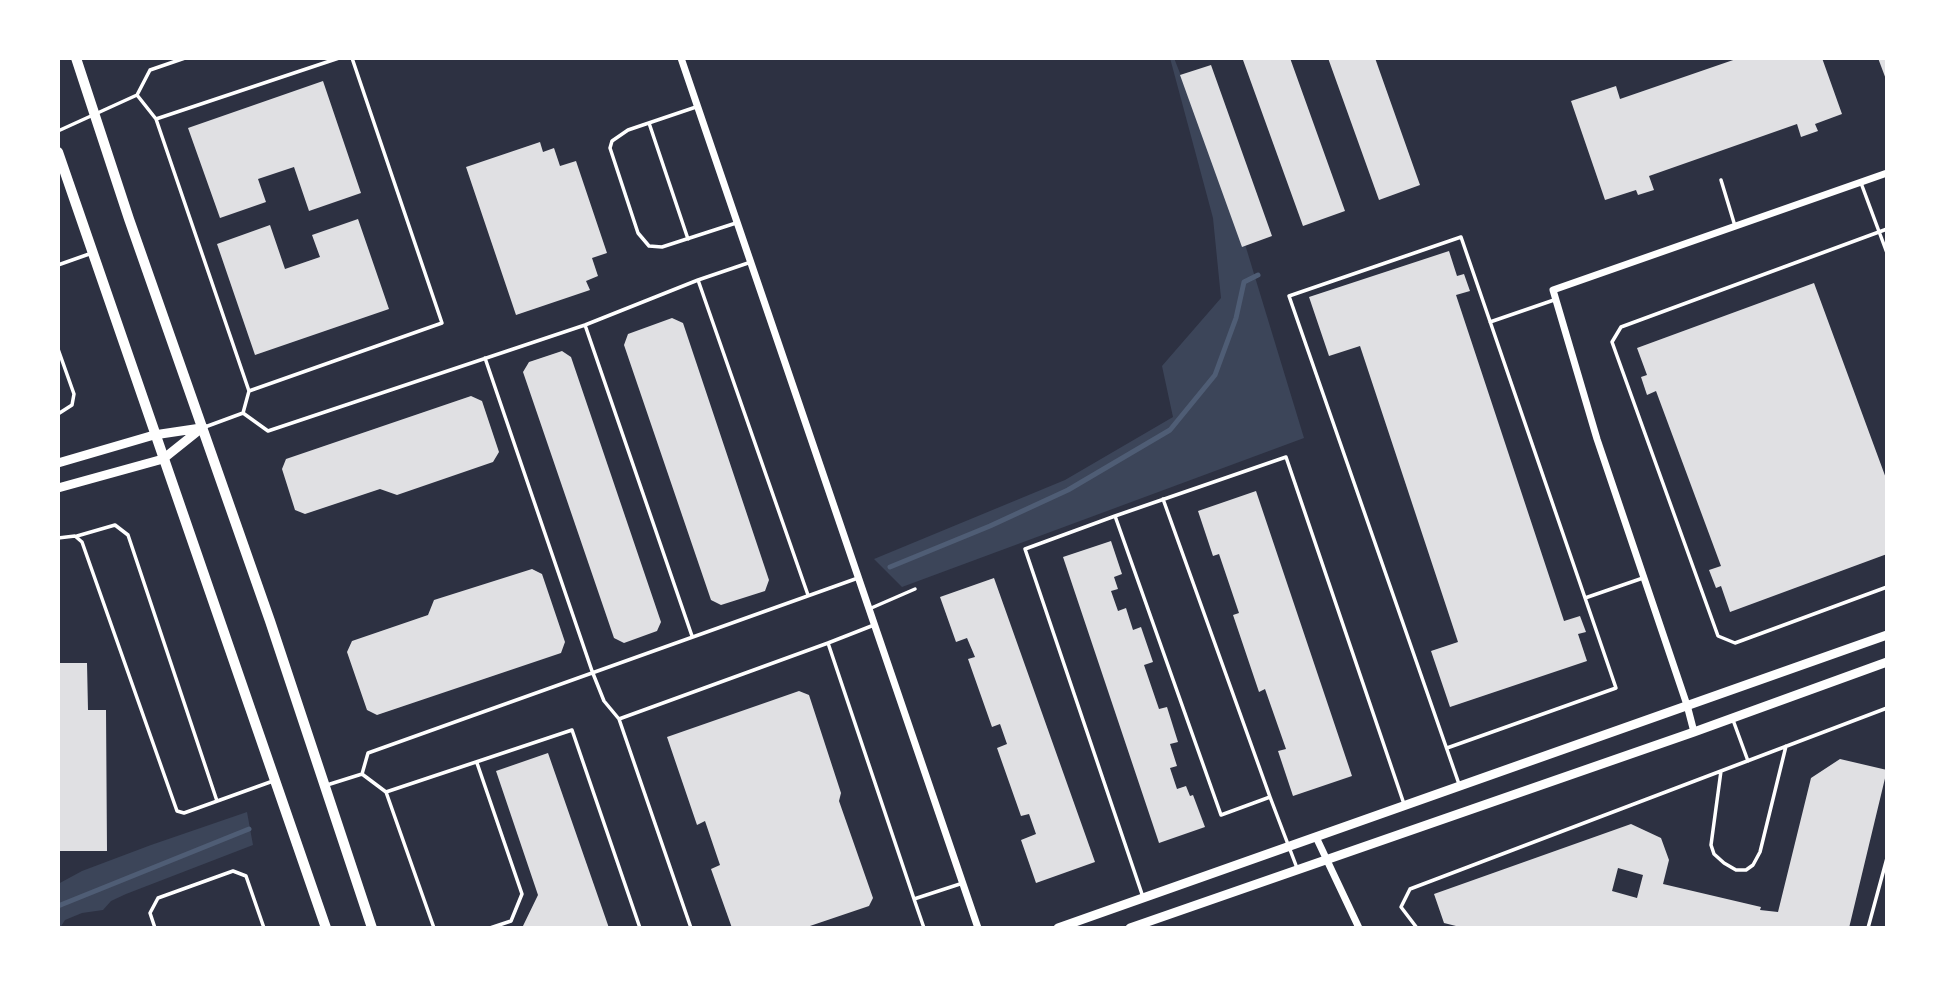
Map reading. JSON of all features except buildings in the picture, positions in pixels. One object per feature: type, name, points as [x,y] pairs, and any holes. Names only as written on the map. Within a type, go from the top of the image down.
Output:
[{"type":"main road","points":[[76,58],[372,928]]},
{"type":"main road","points":[[58,152],[326,928]]},
{"type":"street","points":[[681,58],[978,928]]},
{"type":"street","points":[[1694,732],[1597,439],[1553,290],[1887,173]]},
{"type":"street","points":[[58,463],[154,435],[202,427]]},
{"type":"street","points":[[58,488],[163,459],[202,427]]},
{"type":"street","points":[[1058,928],[1887,635]]},
{"type":"street","points":[[1129,928],[1694,732],[1887,662]]},
{"type":"street","points":[[1316,837],[1359,928]]},
{"type":"lane","points":[[58,131],[137,95],[150,70],[185,58]]},
{"type":"lane","points":[[156,120],[339,58]]},
{"type":"lane","points":[[249,391],[442,323],[352,58]]},
{"type":"lane","points":[[137,95],[156,120],[249,391],[243,413]]},
{"type":"lane","points":[[698,106],[618,135],[610,148],[638,233],[654,248],[737,222]]},
{"type":"lane","points":[[649,123],[688,239]]},
{"type":"lane","points":[[1721,180],[1735,226]]},
{"type":"lane","points":[[1861,182],[1887,253]]},
{"type":"lane","points":[[1887,229],[1621,327],[1612,342],[1718,636],[1735,643],[1887,587]]},
{"type":"lane","points":[[1447,748],[1616,688],[1461,237],[1289,296],[1460,786]]},
{"type":"lane","points":[[58,265],[92,253]]},
{"type":"lane","points":[[243,413],[268,431],[585,325],[751,262]]},
{"type":"lane","points":[[698,280],[808,595]]},
{"type":"lane","points":[[1490,321],[1556,299]]},
{"type":"lane","points":[[585,325],[692,636]]},
{"type":"lane","points":[[58,349],[74,394],[72,405],[58,414]]},
{"type":"lane","points":[[485,358],[592,671],[604,701],[619,719],[691,928]]},
{"type":"lane","points":[[202,427],[243,413]]},
{"type":"lane","points":[[1143,898],[1025,548],[1163,499],[1286,457],[1404,806]]},
{"type":"lane","points":[[1163,499],[1298,870]]},
{"type":"lane","points":[[1115,516],[1220,815],[1270,797]]},
{"type":"lane","points":[[58,538],[116,525],[128,535],[217,801]]},
{"type":"lane","points":[[75,536],[82,542],[177,811],[184,813],[275,780]]},
{"type":"lane","points":[[362,774],[368,752],[858,578]]},
{"type":"lane","points":[[1585,598],[1644,578]]},
{"type":"lane","points":[[869,609],[915,589]]},
{"type":"lane","points":[[619,719],[874,625]]},
{"type":"lane","points":[[828,643],[924,928]]},
{"type":"lane","points":[[1417,928],[1401,907],[1410,889],[1887,708]]},
{"type":"lane","points":[[1732,718],[1748,761]]},
{"type":"lane","points":[[386,792],[572,730],[640,928]]},
{"type":"lane","points":[[1721,771],[1711,845],[1714,854],[1724,863],[1736,870],[1746,870],[1753,865],[1760,852],[1786,746]]},
{"type":"lane","points":[[477,762],[522,894],[511,921],[490,928]]},
{"type":"lane","points":[[325,786],[362,774]]},
{"type":"lane","points":[[362,774],[386,792],[434,928]]},
{"type":"lane","points":[[1868,928],[1887,858]]},
{"type":"lane","points":[[155,928],[150,913],[158,898],[233,871],[246,876],[264,928]]},
{"type":"lane","points":[[914,899],[963,883]]},
{"type":"shaded area","points":[[1170,58],[1174,58],[1237,218],[1304,438],[902,587],[874,559],[1065,480],[1173,417],[1162,366],[1221,298],[1213,218]]},
{"type":"shaded area","points":[[247,812],[253,845],[126,894],[111,901],[103,910],[82,913],[65,920],[58,928],[58,884],[82,871]]},
{"type":"waterway","points":[[890,567],[1068,490],[1170,430],[1215,375],[1236,318],[1244,282],[1258,275]]},
{"type":"waterway","points":[[58,906],[249,829]]}]
